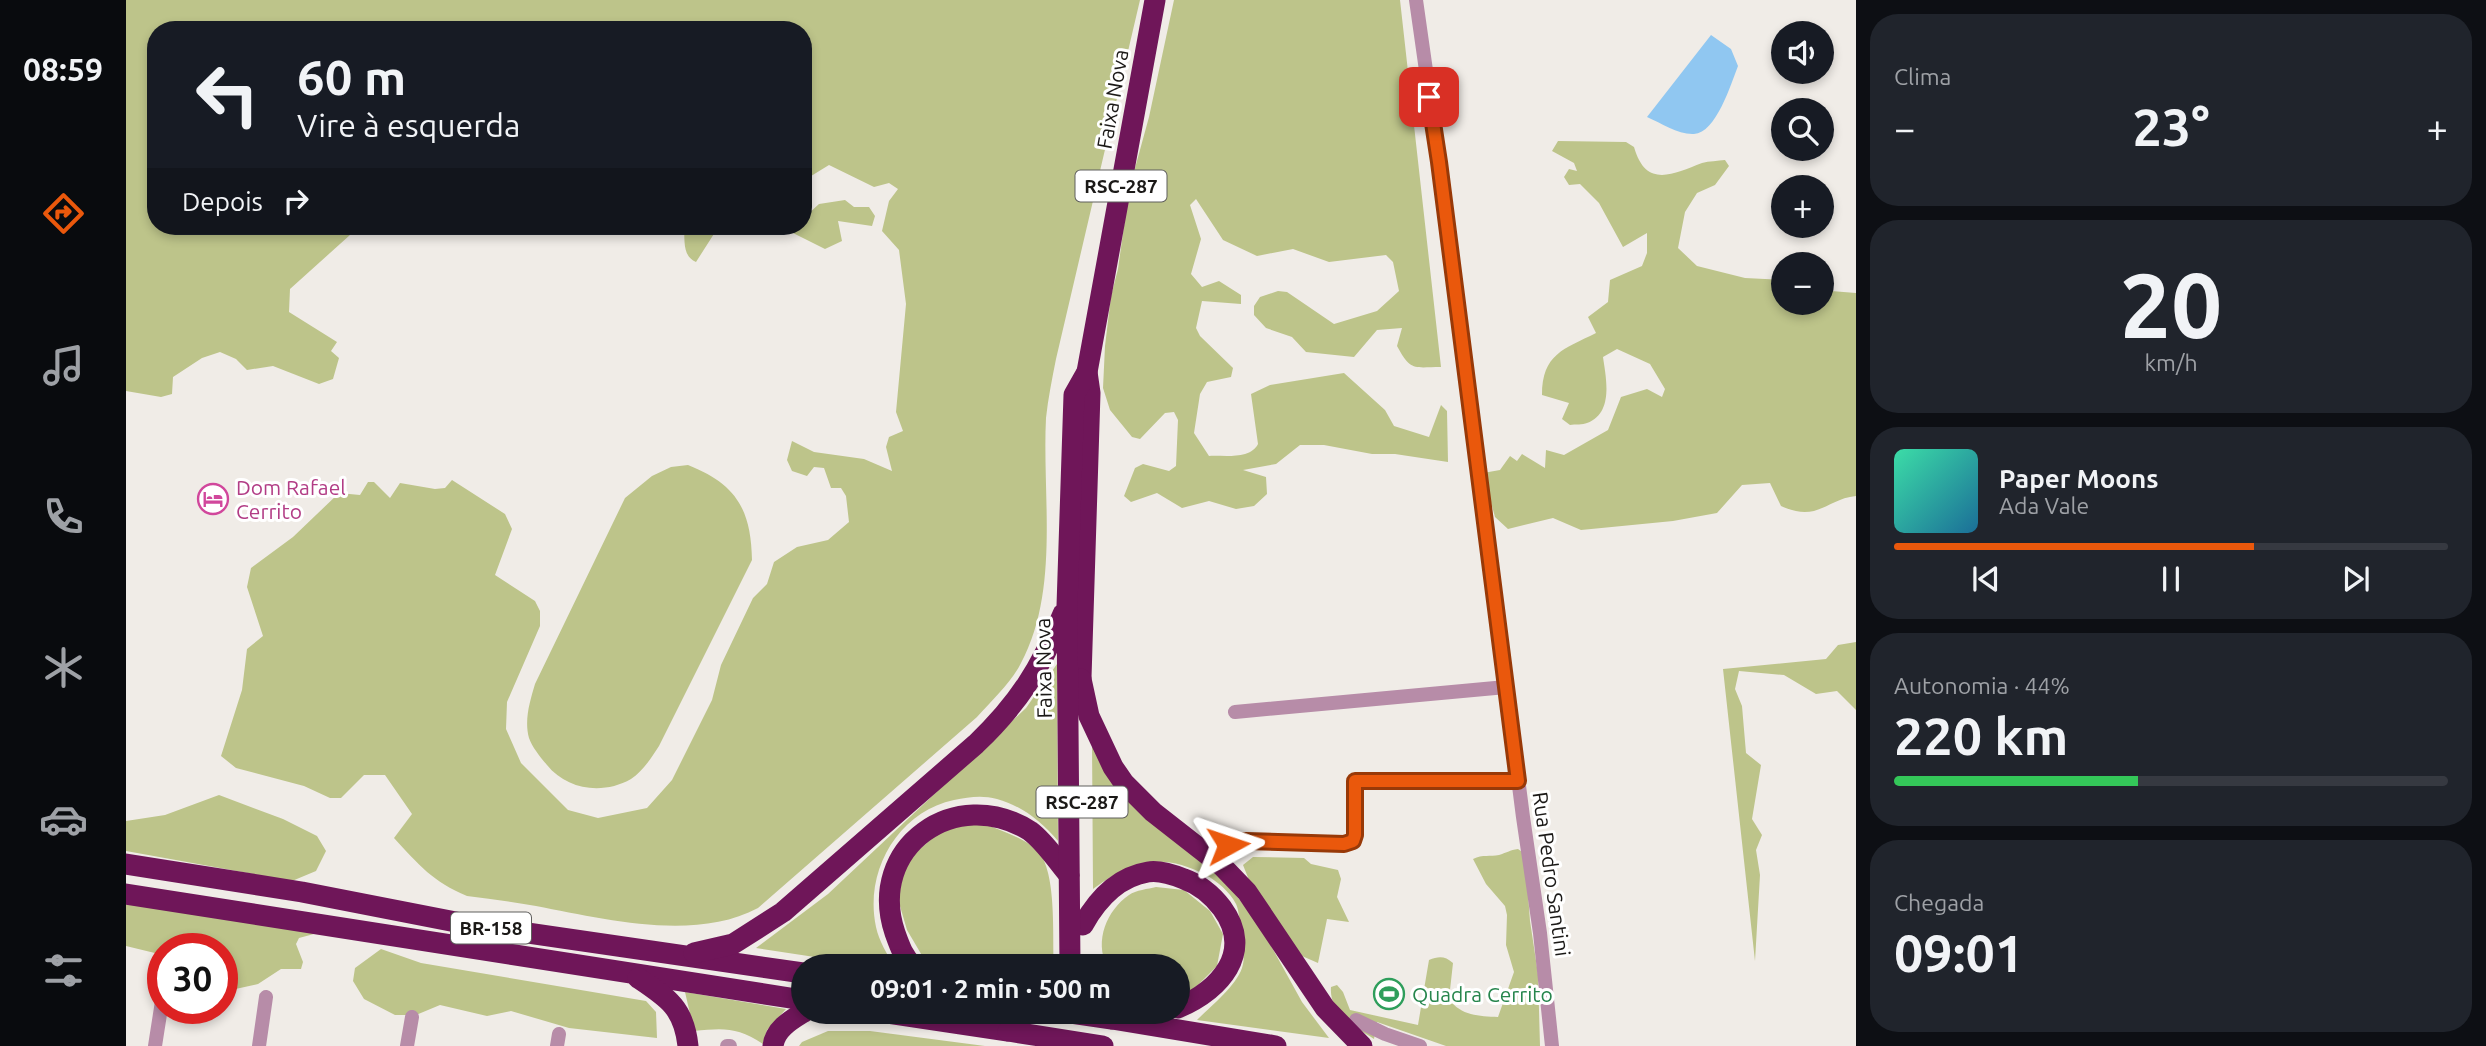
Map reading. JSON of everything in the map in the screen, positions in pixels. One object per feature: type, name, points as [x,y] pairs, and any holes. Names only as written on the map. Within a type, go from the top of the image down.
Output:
[{"type":"highway","name":"Faixa Nova","points":[[1083,954],[1081,679],[1090,393],[1087,372],[1155,0]]},
{"type":"highway","name":"Faixa Nova","points":[[1070,954],[1067,606],[1074,395],[1087,372]]},
{"type":"highway","points":[[681,956],[733,944],[783,912],[976,744],[1004,717],[1034,676],[1067,606]]},
{"type":"highway","points":[[1081,679],[1089,716],[1113,767],[1124,783],[1153,812],[1210,856],[1247,892],[1325,1008],[1362,1046]]},
{"type":"highway","points":[[902,954],[888,903],[890,882],[896,864],[904,851],[929,830],[953,818],[968,814],[1011,822],[1031,832],[1069,875]]},
{"type":"highway","name":"BR-158","points":[[126,864],[314,894],[466,925],[791,972]]},
{"type":"highway","points":[[1083,925],[1096,902],[1126,880],[1149,872],[1172,875],[1195,883],[1213,897],[1231,923],[1235,941],[1231,963],[1222,979],[1207,993],[1190,1002]]},
{"type":"highway","name":"BR-158","points":[[126,894],[791,998]]},
{"type":"highway","points":[[630,973],[673,1003],[683,1018],[688,1046]]},
{"type":"highway","points":[[773,1046],[774,1039],[791,1021]]},
{"type":"highway","points":[[961,1024],[1102,1046]]},
{"type":"highway","points":[[1071,1024],[1071,1046]]},
{"type":"highway","points":[[1083,1024],[1083,1046]]},
{"type":"highway","points":[[1150,1024],[1276,1046]]},
{"type":"street","name":"Rua Pedro Santini","points":[[1416,0],[1540,933],[1552,1046]]},
{"type":"street","points":[[1235,712],[1506,687]]},
{"type":"street","points":[[1210,856],[1228,845],[1246,841],[1344,844],[1353,841],[1355,781],[1518,781]]},
{"type":"street","points":[[259,1046],[266,997]]},
{"type":"street","points":[[407,1046],[412,1017]]},
{"type":"street","points":[[1356,1020],[1420,1046]]},
{"type":"street","points":[[155,1046],[158,1024]]},
{"type":"green space","points":[[126,0],[1140,0],[1052,381],[1046,418],[1045,574],[1033,635],[1021,663],[1001,691],[977,717],[758,908],[733,918],[706,924],[649,925],[467,896],[436,879],[394,838],[412,814],[385,775],[364,775],[341,798],[330,798],[304,786],[236,768],[221,756],[242,690],[247,649],[263,636],[247,587],[251,568],[293,537],[339,493],[360,495],[368,482],[374,482],[390,498],[400,483],[435,489],[445,488],[452,480],[505,514],[512,529],[495,575],[535,601],[540,611],[540,626],[507,702],[506,729],[521,763],[568,810],[598,818],[647,808],[672,780],[712,700],[721,665],[753,598],[767,584],[774,562],[797,547],[828,540],[849,522],[846,496],[841,488],[831,488],[824,468],[814,467],[807,476],[792,471],[787,460],[792,441],[814,452],[864,459],[892,471],[886,447],[889,437],[903,431],[896,412],[906,304],[899,250],[882,231],[889,201],[898,189],[889,183],[874,187],[829,165],[812,175],[812,21],[147,21],[147,235],[350,235],[290,289],[289,312],[337,342],[331,351],[339,358],[333,379],[319,384],[273,366],[247,370],[236,359],[220,352],[202,358],[173,377],[172,394],[161,397],[126,391]]},
{"type":"green space","points":[[1174,0],[1400,0],[1441,367],[1414,366],[1406,360],[1397,346],[1402,328],[1377,330],[1354,357],[1306,352],[1292,337],[1266,328],[1254,315],[1254,306],[1260,297],[1278,291],[1287,292],[1334,324],[1377,311],[1399,291],[1393,262],[1386,255],[1329,262],[1293,249],[1257,256],[1223,240],[1196,199],[1190,205],[1201,239],[1191,274],[1202,287],[1219,281],[1241,295],[1241,304],[1202,301],[1196,328],[1200,336],[1233,368],[1231,377],[1207,382],[1200,394],[1194,433],[1209,456],[1243,455],[1258,444],[1251,394],[1270,385],[1344,373],[1385,410],[1394,426],[1429,437],[1441,405],[1447,411],[1448,462],[1395,454],[1372,454],[1324,445],[1300,445],[1276,464],[1243,470],[1266,477],[1267,494],[1254,506],[1236,509],[1209,501],[1182,508],[1157,493],[1131,502],[1124,496],[1135,468],[1143,464],[1169,471],[1176,466],[1178,420],[1174,412],[1165,413],[1140,439],[1132,437],[1110,410],[1103,388],[1111,296],[1118,269],[1129,190],[1149,117]]},
{"type":"green space","points":[[1558,141],[1626,142],[1634,147],[1646,169],[1662,175],[1705,162],[1725,160],[1729,166],[1715,185],[1697,193],[1685,212],[1678,248],[1697,266],[1745,278],[1771,279],[1771,315],[1834,315],[1834,291],[1856,293],[1856,496],[1821,509],[1804,512],[1781,506],[1770,483],[1742,485],[1717,513],[1673,521],[1581,530],[1553,518],[1508,529],[1495,517],[1483,473],[1500,470],[1510,456],[1517,461],[1522,454],[1545,468],[1546,450],[1564,455],[1608,430],[1621,397],[1647,389],[1662,397],[1665,389],[1650,364],[1617,349],[1603,357],[1606,375],[1605,403],[1596,418],[1585,424],[1570,425],[1562,419],[1569,403],[1542,395],[1546,370],[1557,355],[1596,333],[1588,317],[1608,302],[1610,280],[1642,266],[1647,253],[1647,233],[1623,247],[1599,203],[1580,184],[1569,185],[1564,177],[1569,169],[1577,171],[1574,163],[1552,151]]},
{"type":"green space","points":[[845,200],[854,207],[869,207],[875,216],[872,226],[838,221],[842,241],[825,249],[797,235],[812,235],[812,210],[819,204]]},
{"type":"green space","points":[[685,235],[713,235],[696,262],[688,256]]},
{"type":"green space","points":[[688,465],[718,481],[738,500],[748,526],[752,560],[659,746],[647,764],[631,779],[620,784],[597,788],[575,785],[555,773],[539,756],[529,738],[527,717],[535,684],[625,498],[652,476],[671,467]]},
{"type":"green space","points":[[1856,642],[1856,710],[1837,691],[1816,694],[1784,675],[1739,671],[1735,689],[1742,706],[1746,753],[1761,765],[1752,819],[1762,835],[1756,850],[1760,875],[1755,961],[1723,669],[1826,659],[1838,645]]},
{"type":"green space","points":[[1057,664],[1058,841],[1030,815],[997,799],[970,797],[934,807],[916,817],[902,831],[881,865],[875,885],[874,906],[876,927],[888,954],[795,954],[756,948],[828,894],[1026,708]]},
{"type":"green space","points":[[1092,741],[1207,859],[1259,924],[1302,1002],[1329,1038],[1197,1020],[1229,989],[1242,968],[1244,946],[1237,906],[1227,891],[1210,877],[1176,863],[1148,862],[1134,866],[1093,889]]},
{"type":"green space","points":[[219,795],[283,819],[317,836],[326,851],[316,871],[292,881],[126,851],[126,821],[165,815]]},
{"type":"green space","points":[[980,822],[1023,840],[1035,848],[1042,857],[1051,886],[1054,954],[921,954],[907,930],[895,889],[913,855],[950,823]]},
{"type":"green space","points":[[1518,849],[1525,854],[1530,921],[1538,974],[1540,1046],[1446,1046],[1377,1022],[1374,1039],[1338,1012],[1331,996],[1331,987],[1337,985],[1350,1010],[1418,1025],[1429,960],[1439,957],[1453,963],[1449,999],[1454,1005],[1471,1014],[1498,1017],[1514,972],[1506,945],[1507,915],[1505,906],[1486,884],[1473,859]]},
{"type":"green space","points":[[1253,857],[1304,858],[1311,864],[1338,870],[1341,879],[1337,897],[1349,922],[1327,919],[1318,963],[1302,956],[1251,885],[1243,865]]},
{"type":"green space","points":[[1156,887],[1184,890],[1210,911],[1223,934],[1217,966],[1190,993],[1190,954],[1103,954],[1102,937],[1109,917],[1121,901],[1139,891]]},
{"type":"green space","points":[[126,904],[325,931],[299,938],[296,944],[303,962],[301,969],[281,969],[258,984],[238,988],[238,933],[147,933],[147,951],[126,946]]},
{"type":"green space","points":[[381,949],[421,963],[646,1001],[656,1012],[657,1038],[569,1028],[511,1011],[487,1016],[440,1005],[416,1015],[395,1015],[364,999],[353,981],[355,968]]},
{"type":"green space","points":[[685,992],[786,1009],[767,1030],[763,1044],[745,1034],[730,1030],[694,1031]]},
{"type":"green space","points":[[828,1031],[870,1031],[985,1046],[799,1046],[802,1042]]},
{"type":"water","points":[[1711,35],[1731,49],[1738,66],[1716,117],[1702,132],[1688,134],[1647,117]]},
{"type":"place","name":"Dom Rafael Cerrito","points":[[213,499]]},
{"type":"place","name":"Quadra Cerrito","points":[[1389,994]]},
{"type":"route","points":[[1228,845],[1246,841],[1344,844],[1353,841],[1355,781],[1518,781],[1429,97]]}]
